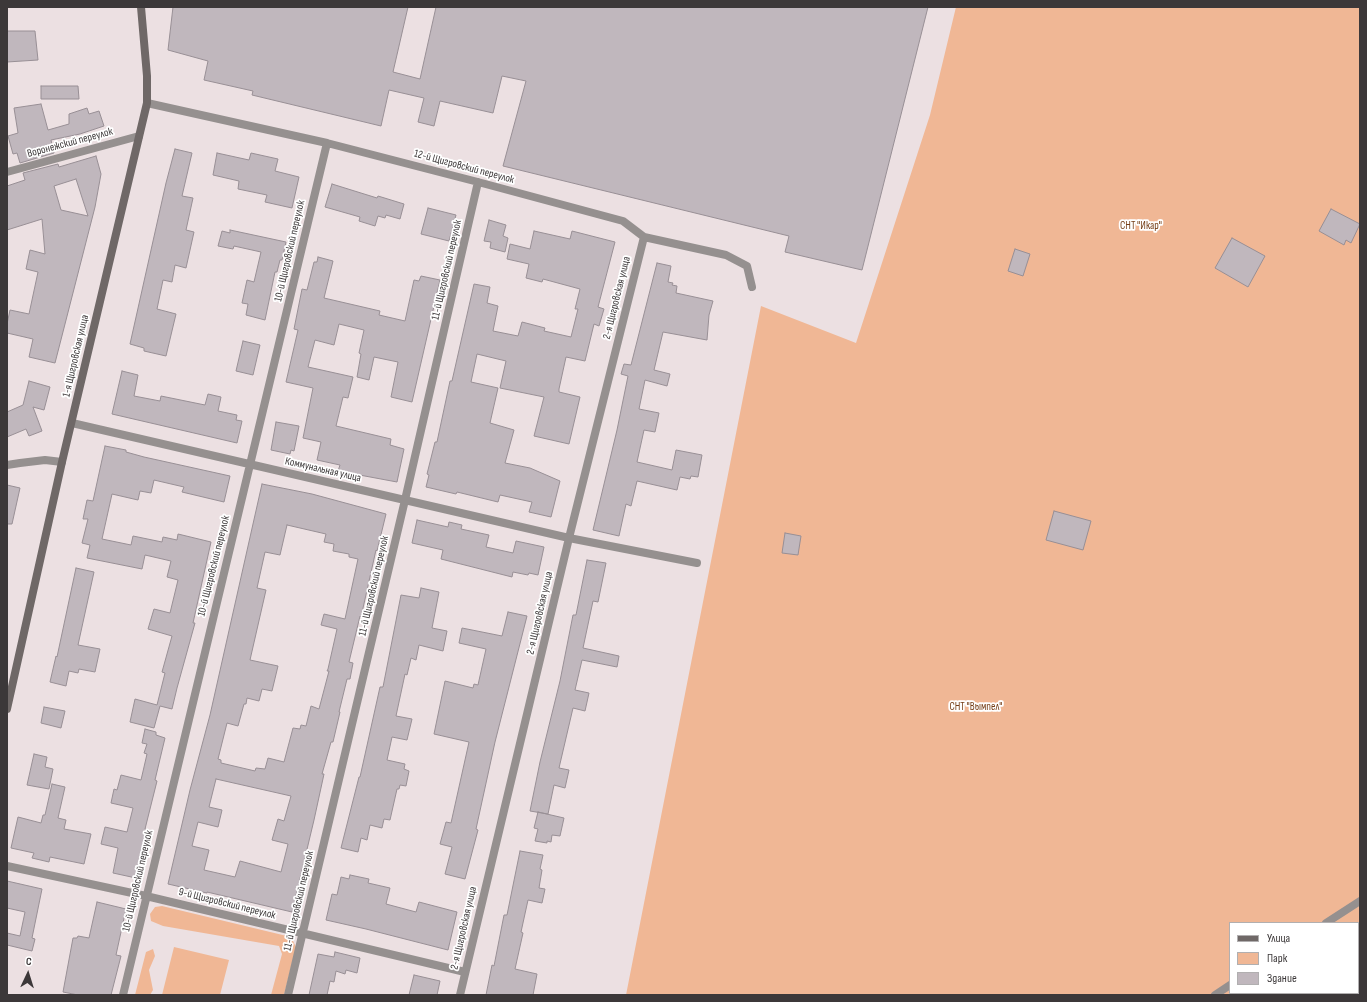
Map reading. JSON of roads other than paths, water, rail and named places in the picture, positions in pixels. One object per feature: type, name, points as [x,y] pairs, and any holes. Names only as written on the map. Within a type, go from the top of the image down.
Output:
[{"type":"street","name":"1-я Щигровская улица","points":[[7,709],[62,462],[147,103],[147,76],[141,7]]},
{"type":"street","name":"12-й Щигровский переулок","points":[[147,103],[327,143],[623,220],[644,237],[726,255],[747,266],[752,287]]},
{"type":"street","name":"Воронежский переулок","points":[[7,172],[139,136]]},
{"type":"street","name":"10-й Щигровский переулок","points":[[123,995],[327,143]]},
{"type":"street","name":"11-й Щигровский переулок","points":[[288,995],[405,500],[478,182]]},
{"type":"street","name":"2-я Щигровская улица","points":[[460,995],[569,538],[644,237]]},
{"type":"street","name":"Коммунальная улица","points":[[72,423],[569,538],[697,563]]},
{"type":"street","points":[[7,465],[45,460],[62,462]]},
{"type":"street","name":"9-й Щигровский переулок","points":[[7,866],[146,896],[465,972]]},
{"type":"street","points":[[1328,922],[1360,901]]},
{"type":"street","points":[[1215,995],[1229,986]]},
{"type":"park label","name":"СНТ \"Икар\"","points":[[1141,226]]},
{"type":"park label","name":"СНТ \"Вымпел\"","points":[[976,707]]}]
